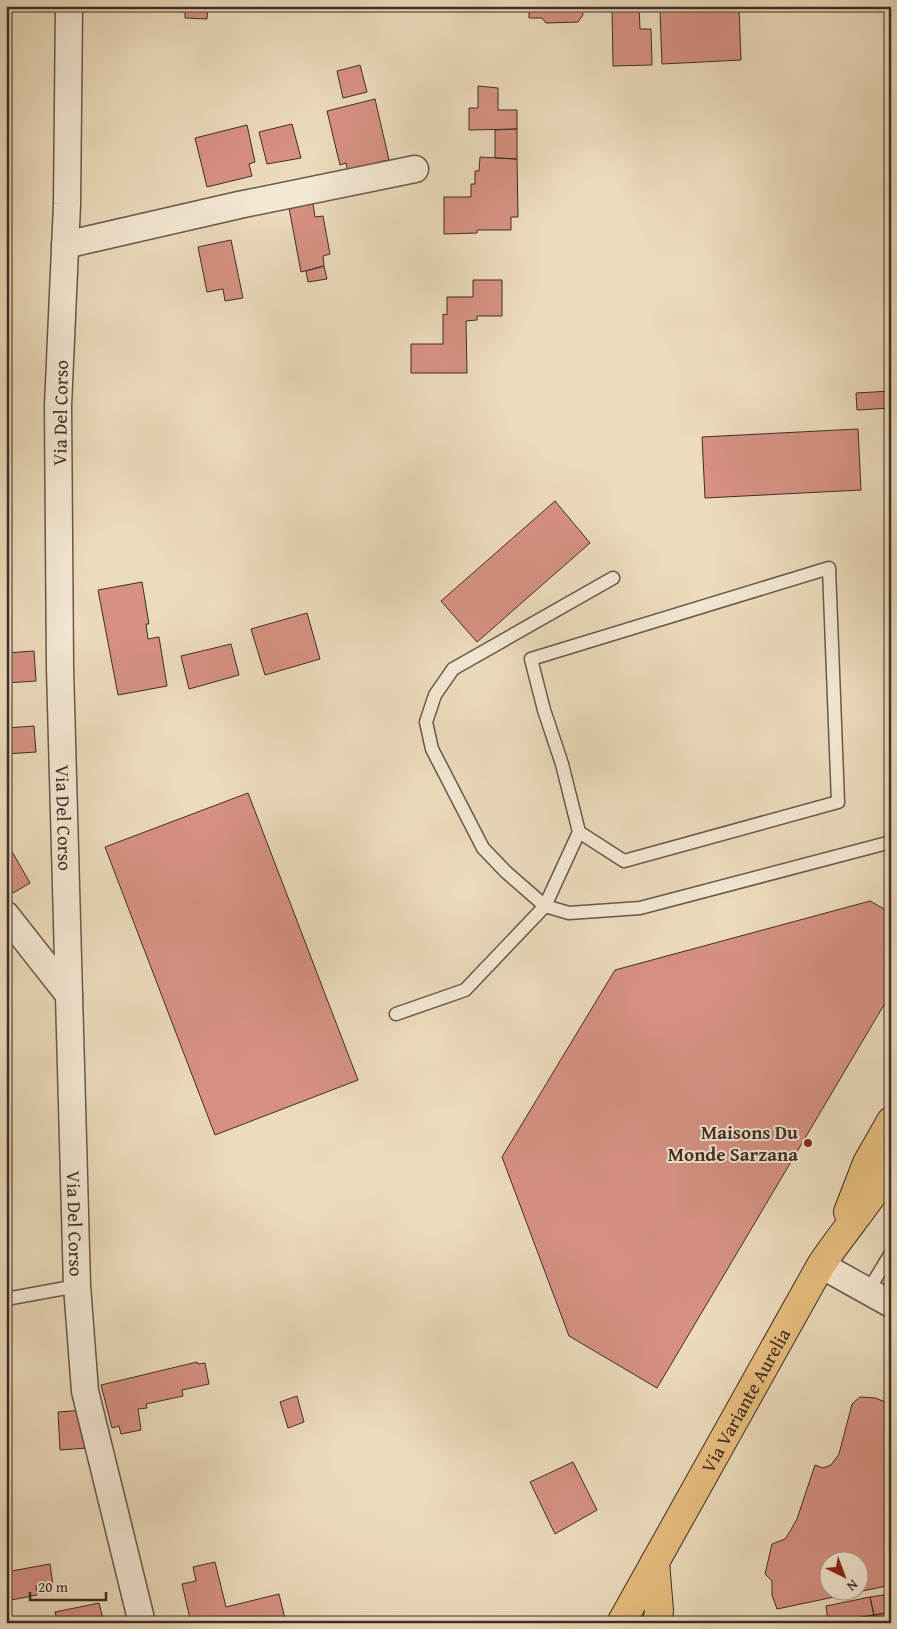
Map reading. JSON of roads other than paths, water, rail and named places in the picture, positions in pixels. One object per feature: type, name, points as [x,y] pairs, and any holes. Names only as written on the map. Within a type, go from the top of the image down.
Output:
[{"type":"main road","name":"Via Variante Aurelia","points":[[838,1239],[867,1163],[891,1121]]},
{"type":"main road","name":"Via Variante Aurelia","points":[[656,1562],[821,1265],[838,1239],[883,1181],[891,1167]]},
{"type":"main road","points":[[621,1623],[656,1562]]},
{"type":"main road","points":[[632,1623],[656,1562]]},
{"type":"main road","points":[[656,1562],[659,1611],[657,1623]]},
{"type":"street","name":"Via Del Corso","points":[[69,6],[65,245],[58,406],[60,668],[77,1286],[86,1390],[142,1623]]},
{"type":"street","points":[[65,245],[239,205],[415,169]]},
{"type":"street","points":[[6,916],[69,995]]},
{"type":"street","points":[[821,1265],[891,1304]]},
{"type":"lane","points":[[396,1014],[465,990],[545,906],[579,832],[562,764],[544,710],[531,659],[829,568],[838,802],[624,861],[579,832]]},
{"type":"lane","points":[[613,578],[453,669],[435,695],[426,722],[432,748],[483,848],[506,872],[545,906],[568,913],[640,908],[891,842]]},
{"type":"lane","points":[[868,1291],[891,1253]]},
{"type":"lane","points":[[6,1299],[77,1286]]},
{"type":"place","name":"Maisons Du Monde Sarzana","points":[[808,1143]]}]
